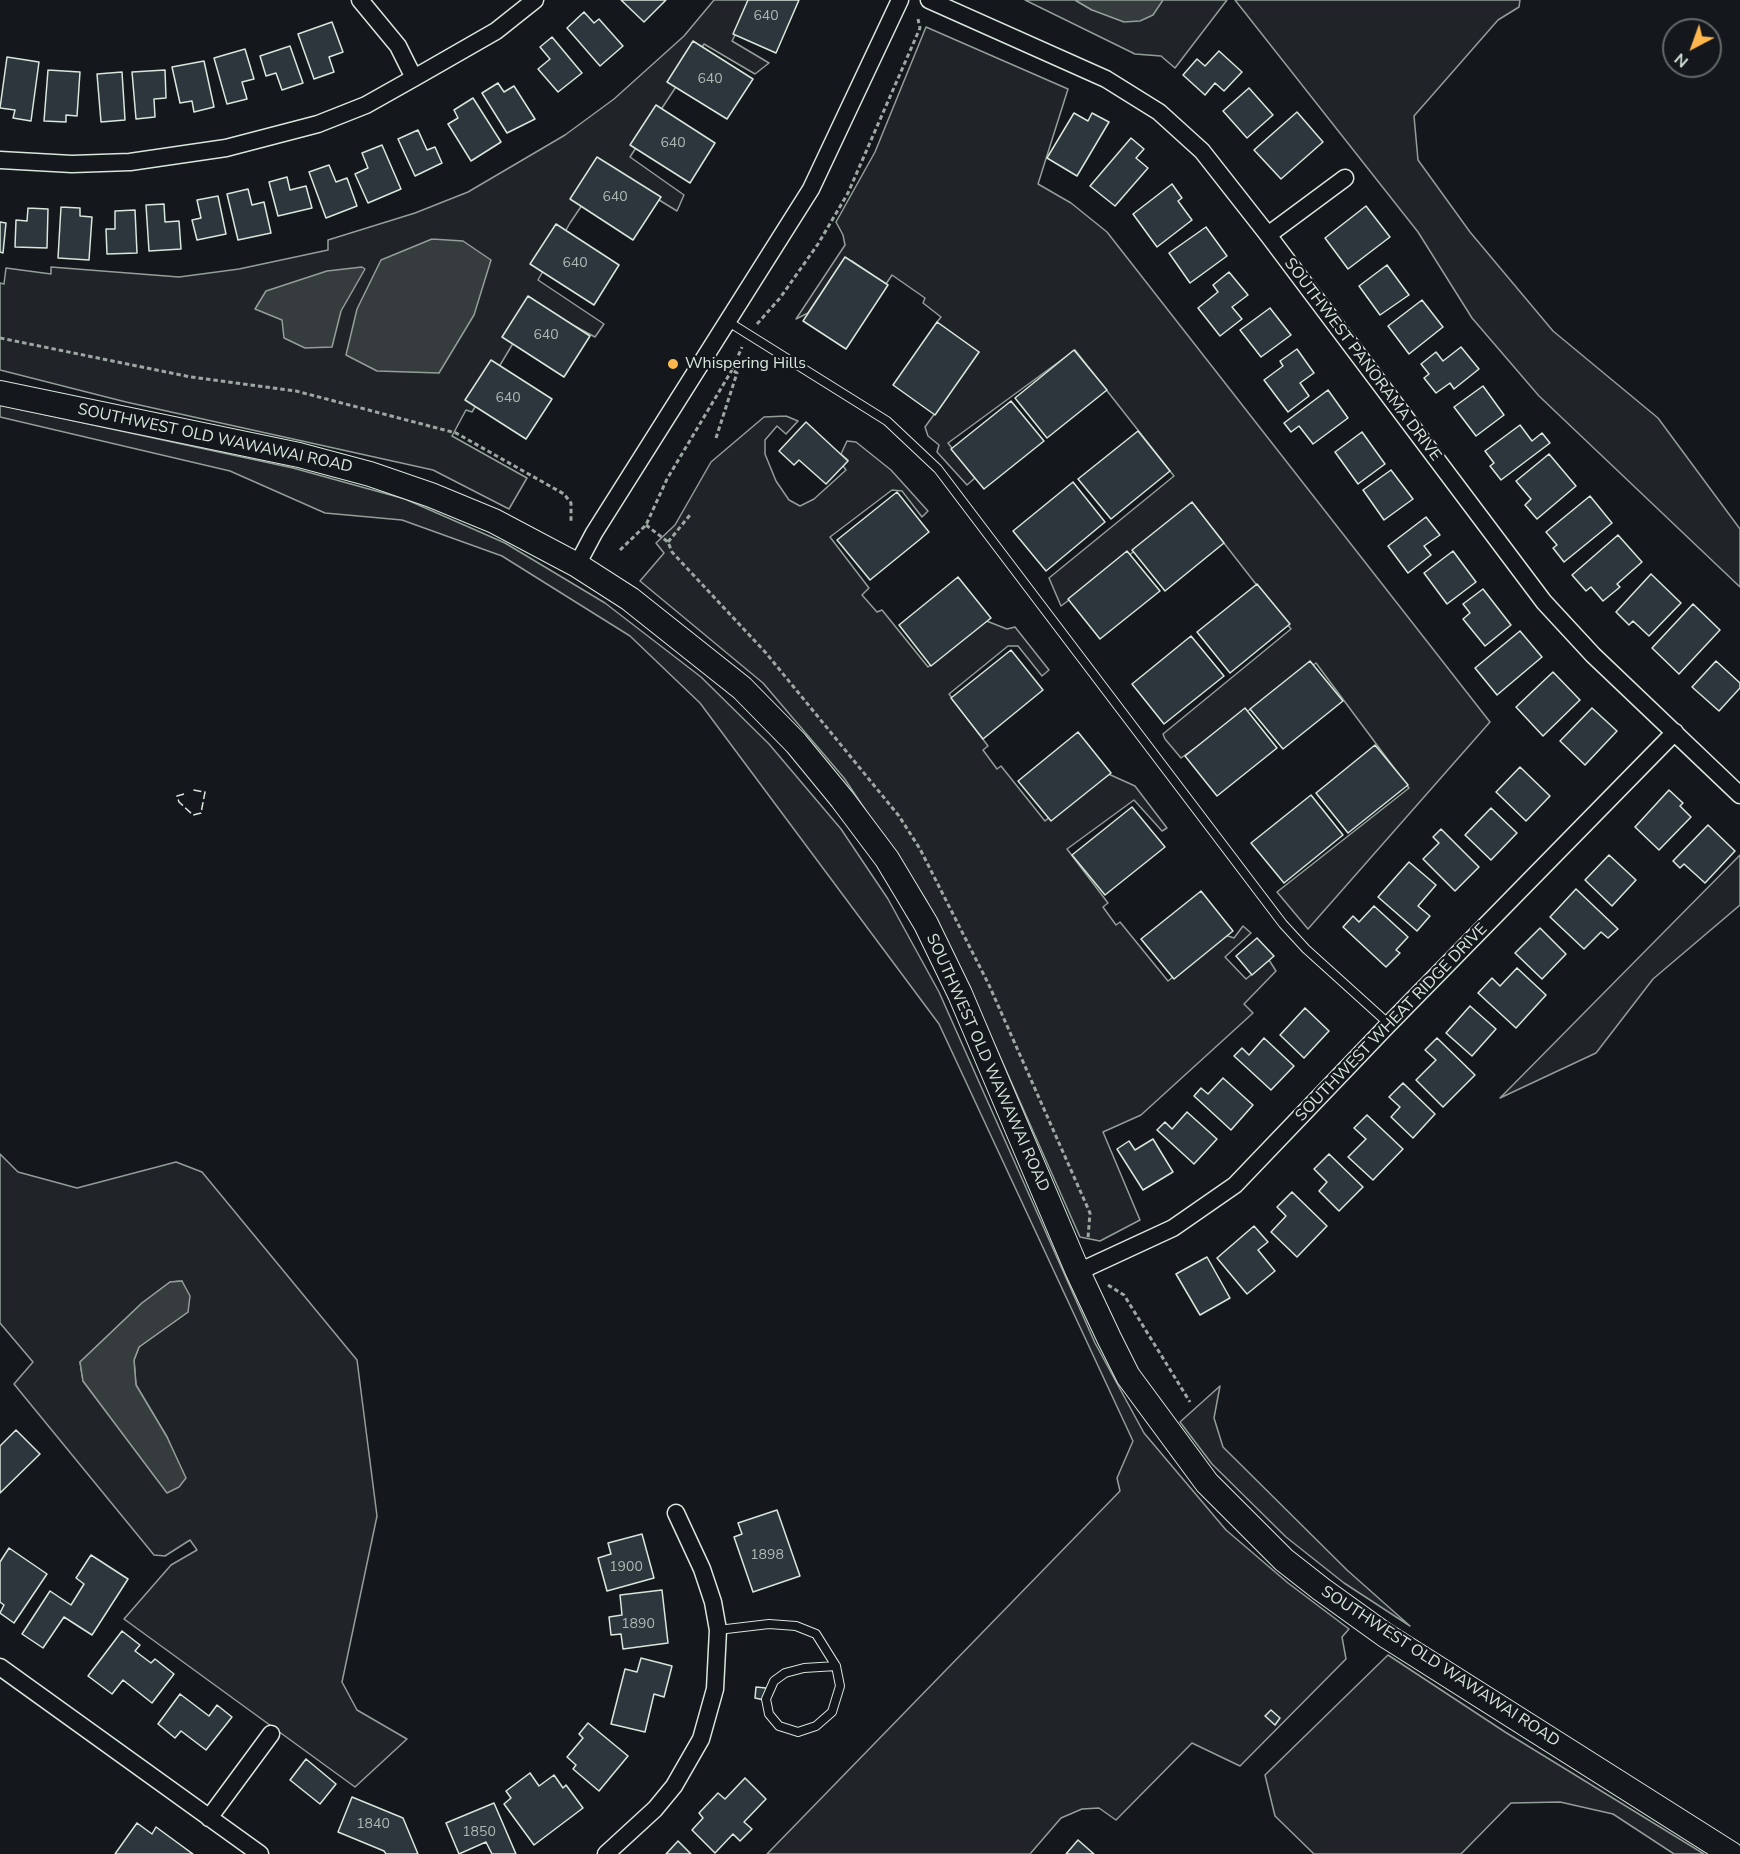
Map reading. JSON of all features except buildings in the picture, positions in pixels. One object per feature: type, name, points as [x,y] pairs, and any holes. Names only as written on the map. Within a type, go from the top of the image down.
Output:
[{"type":"main road","name":"SOUTHWEST OLD WAWAWAI ROAD","points":[[0,393],[299,455],[370,474],[494,521],[577,565],[630,599],[742,688],[796,743],[886,859],[926,924],[960,994],[1078,1272],[1128,1376],[1207,1484],[1284,1560],[1385,1635],[1731,1854]]},
{"type":"street","points":[[360,0],[398,46],[414,78]]},
{"type":"street","points":[[0,160],[72,164],[130,162],[226,148],[318,124],[366,105],[414,78],[496,31],[535,0]]},
{"type":"street","points":[[577,565],[594,533],[811,189],[900,0]]},
{"type":"street","name":"SOUTHWEST PANORAMA DRIVE","points":[[929,0],[1106,79],[1159,112],[1202,151],[1268,235],[1544,602],[1593,655],[1740,795]]},
{"type":"street","points":[[1268,235],[1345,178]]},
{"type":"street","name":"SOUTHWEST WHEAT RIDGE DRIVE","points":[[1078,1272],[1173,1228],[1235,1185],[1675,732]]},
{"type":"street","points":[[606,1854],[655,1809],[674,1786],[697,1746],[709,1717],[715,1689],[718,1630],[702,1569],[676,1513]]},
{"type":"street","points":[[0,1667],[260,1854]]},
{"type":"street","points":[[209,1818],[272,1734]]},
{"type":"lane","points":[[727,321],[887,421],[938,469],[1283,924],[1306,949],[1389,1024]]},
{"type":"lane","points":[[718,1630],[769,1624],[796,1626],[816,1634],[836,1666],[840,1686],[832,1712],[816,1726],[798,1732],[779,1726],[769,1714],[766,1699],[774,1681],[785,1673],[804,1668],[836,1666]]},
{"type":"path","points":[[620,550],[646,525],[667,479],[732,370],[748,335],[780,298],[812,253],[848,193],[920,28],[918,19]]},
{"type":"path","points":[[0,338],[191,377],[296,391],[456,433],[564,494],[571,503],[571,521]]},
{"type":"path","points":[[716,438],[738,373],[732,370]]},
{"type":"path","points":[[668,542],[690,515]]},
{"type":"path","points":[[1105,1283],[1124,1295],[1190,1402]]},
{"type":"shaded area","points":[[714,0],[753,0],[732,41],[769,63],[755,74],[704,44],[630,157],[684,195],[677,211],[607,168],[570,223],[538,280],[604,324],[595,337],[536,305],[472,412],[466,410],[452,436],[527,478],[509,509],[433,470],[126,402],[0,370],[0,283],[4,284],[6,268],[51,274],[51,267],[179,277],[239,269],[328,250],[328,240],[415,213],[468,192],[565,135],[614,99],[684,36]]},
{"type":"shaded area","points":[[1025,0],[1075,0],[1092,10],[1163,0],[1227,0],[1175,68],[1161,56],[1135,54]]},
{"type":"shaded area","points":[[1075,0],[1163,0],[1153,15],[1140,21],[1124,22],[1092,10]]},
{"type":"shaded area","points":[[1235,0],[1520,0],[1519,7],[1498,20],[1414,116],[1418,160],[1470,232],[1553,331],[1658,418],[1740,529],[1740,587],[1539,396],[1472,318],[1418,232]]},
{"type":"shaded area","points":[[926,27],[1068,89],[1038,184],[1071,203],[1107,232],[1490,722],[1308,929],[1277,892],[1409,788],[1316,663],[1181,758],[1165,739],[1163,734],[1291,629],[1195,506],[1061,606],[1049,578],[1174,476],[1075,350],[948,443],[975,478],[967,485],[937,452],[939,445],[928,436],[925,427],[979,352],[937,322],[941,317],[923,303],[925,298],[892,275],[886,284],[852,261],[842,262],[808,313],[796,319],[845,245],[836,222],[875,152]]},
{"type":"shaded area","points":[[432,239],[463,241],[491,260],[474,315],[439,373],[377,371],[346,355],[357,309],[381,260]]},
{"type":"shaded area","points":[[362,267],[365,269],[341,311],[332,347],[305,348],[284,338],[282,320],[255,309],[266,291],[327,271]]},
{"type":"shaded area","points":[[0,405],[293,468],[405,499],[505,543],[605,603],[701,677],[769,744],[841,829],[888,899],[939,992],[1095,1343],[1144,1433],[1226,1530],[1288,1583],[1349,1629],[1342,1637],[1346,1659],[1240,1766],[1192,1743],[1116,1820],[1099,1808],[1082,1809],[1061,1818],[1030,1854],[767,1854],[1120,1491],[1117,1478],[1133,1441],[939,1024],[700,703],[630,636],[502,556],[402,520],[325,513],[230,471],[0,417]]},
{"type":"shaded area","points":[[786,416],[798,421],[786,434],[777,426],[765,440],[765,454],[776,481],[789,500],[800,506],[814,499],[846,470],[843,466],[848,460],[841,454],[847,441],[856,442],[891,470],[928,511],[922,517],[902,491],[892,490],[830,537],[869,588],[862,595],[877,612],[882,610],[928,667],[984,620],[1007,629],[1015,627],[1049,670],[1042,676],[1018,646],[1008,646],[949,694],[988,746],[983,750],[997,769],[1001,766],[1045,821],[1104,772],[1135,786],[1167,828],[1162,831],[1134,800],[1067,849],[1108,903],[1103,907],[1116,925],[1120,922],[1168,981],[1225,935],[1234,938],[1243,926],[1251,933],[1225,957],[1246,979],[1269,960],[1276,971],[1244,1004],[1253,1013],[1141,1115],[1103,1132],[1140,1220],[1100,1241],[1080,1237],[986,1025],[926,900],[844,778],[763,683],[640,581],[664,553],[656,543],[675,525],[711,462],[764,417]]},
{"type":"shaded area","points":[[1740,855],[1740,905],[1653,979],[1596,1053],[1500,1098]]},
{"type":"shaded area","points":[[0,1154],[18,1172],[77,1188],[176,1162],[202,1172],[357,1360],[377,1516],[342,1682],[357,1710],[407,1739],[355,1787],[124,1619],[171,1565],[197,1550],[190,1540],[165,1556],[154,1555],[14,1384],[33,1362],[0,1323]],"holes":[[[182,1281],[188,1312],[139,1347],[134,1360],[136,1385],[167,1437],[175,1456],[167,1492],[83,1381],[80,1362],[142,1303],[170,1282]]]},
{"type":"shaded area","points":[[182,1281],[190,1296],[188,1312],[139,1347],[134,1360],[136,1385],[167,1437],[186,1478],[179,1487],[167,1493],[83,1381],[80,1362],[142,1303],[170,1282]]},
{"type":"shaded area","points":[[1220,1386],[1214,1418],[1223,1447],[1347,1570],[1410,1626],[1344,1583],[1286,1537],[1212,1464],[1180,1422]]},
{"type":"shaded area","points":[[1388,1655],[1505,1732],[1704,1854],[1674,1854],[1613,1814],[1560,1802],[1511,1803],[1461,1854],[1314,1854],[1275,1816],[1265,1775]]},
{"type":"fence","points":[[184,794],[177,796],[179,802],[193,815],[201,813],[205,792],[193,790]]},
{"type":"place","name":"Whispering Hills","points":[[673,364]]}]
